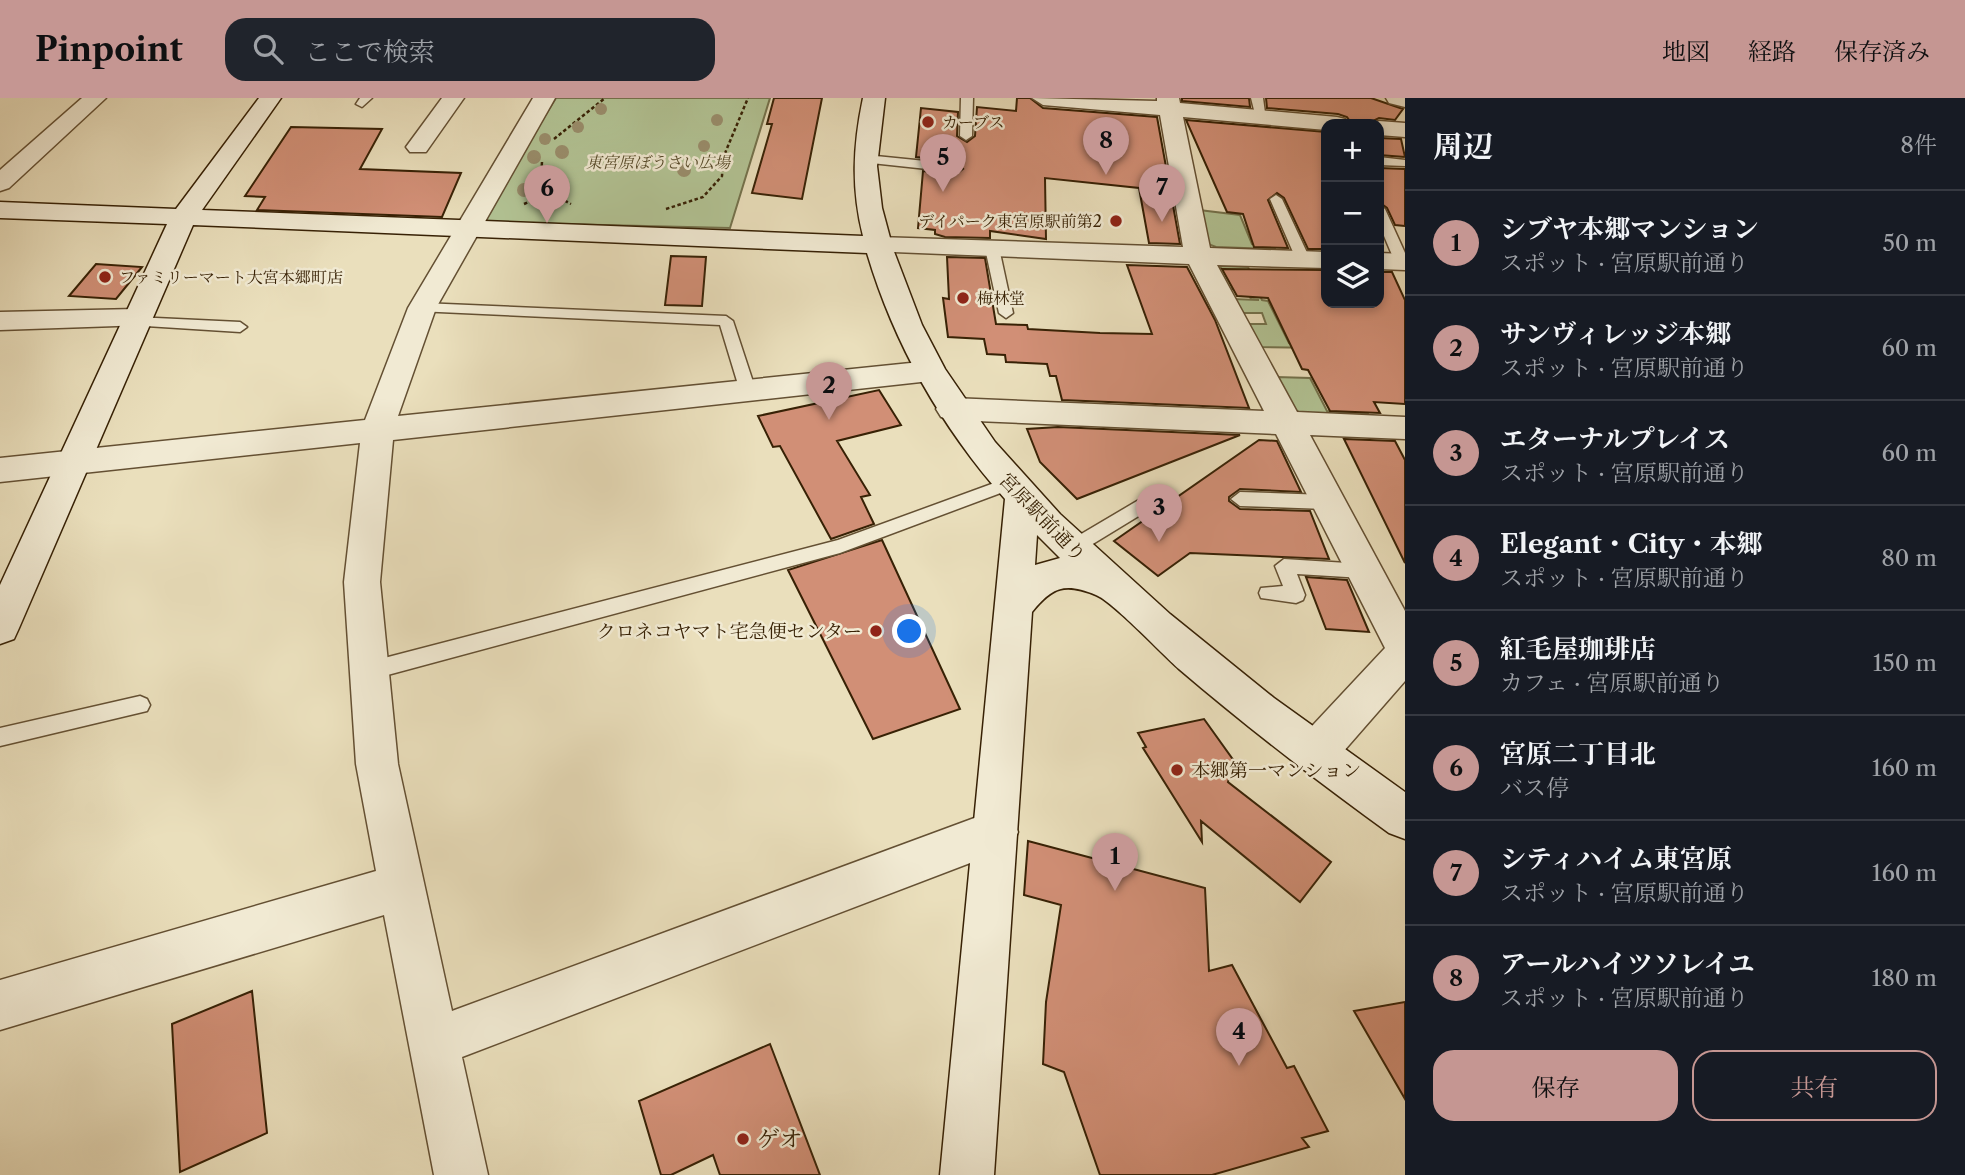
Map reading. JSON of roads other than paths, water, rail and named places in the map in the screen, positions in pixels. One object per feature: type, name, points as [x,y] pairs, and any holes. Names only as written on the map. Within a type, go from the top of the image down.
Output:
[{"type":"street","points":[[0,183],[95,98]]},
{"type":"street","points":[[0,628],[183,218],[270,98]]},
{"type":"street","points":[[418,147],[453,98]]},
{"type":"street","points":[[461,1175],[377,764],[362,582],[378,430],[422,307],[544,98]]},
{"type":"street","name":"宮原駅前通り","points":[[874,98],[866,159],[869,201],[878,245],[900,308],[930,371],[952,409],[1015,491],[1111,584],[1214,675],[1314,754],[1405,818]]},
{"type":"street","points":[[1042,98],[1260,108],[1321,121]]},
{"type":"street","points":[[1397,98],[1405,100]]},
{"type":"street","points":[[1170,104],[1198,255],[1405,648]]},
{"type":"street","points":[[1384,128],[1405,130]]},
{"type":"street","points":[[0,210],[467,230],[1315,259]]},
{"type":"street","points":[[0,321],[136,320]]},
{"type":"street","points":[[0,470],[930,371]]},
{"type":"street","points":[[952,409],[1405,428]]},
{"type":"street","points":[[967,1175],[1014,606],[1015,491]]},
{"type":"street","points":[[1014,606],[1034,582],[1054,572],[1077,574],[1111,584]]},
{"type":"street","points":[[1314,754],[1405,654]]},
{"type":"street","points":[[433,1043],[996,832]]},
{"type":"street","points":[[0,1005],[400,887]]},
{"type":"lane","points":[[966,136],[967,98]]},
{"type":"lane","points":[[866,159],[956,168]]},
{"type":"lane","points":[[1384,161],[1402,163]]},
{"type":"lane","points":[[1276,199],[1315,259]]},
{"type":"lane","points":[[1384,226],[1395,262]]},
{"type":"lane","points":[[992,248],[1006,313]]},
{"type":"lane","points":[[422,307],[726,321],[748,391]]},
{"type":"lane","points":[[136,320],[240,327]]},
{"type":"lane","points":[[369,671],[840,546],[1015,491]]},
{"type":"lane","points":[[1072,548],[1154,498]]},
{"type":"lane","points":[[1241,499],[1326,502]]},
{"type":"lane","points":[[1268,593],[1296,595],[1284,566],[1363,571]]},
{"type":"lane","points":[[0,737],[140,705]]},
{"type":"place","name":"カーブス","points":[[928,122]]},
{"type":"place","name":"アールハイツソレイユ","points":[[1106,175]]},
{"type":"place","name":"紅毛屋珈琲店","points":[[943,192]]},
{"type":"place","name":"デイパーク東宮原駅前第2","points":[[1116,221]]},
{"type":"place","name":"シティハイム東宮原","points":[[1162,222]]},
{"type":"place","name":"宮原二丁目北","points":[[547,223]]},
{"type":"place","name":"ファミリーマート大宮本郷町店","points":[[105,277]]},
{"type":"place","name":"梅林堂","points":[[963,298]]},
{"type":"place","name":"サンヴィレッジ本郷","points":[[829,420]]},
{"type":"place","name":"エターナルプレイス","points":[[1159,542]]},
{"type":"place","name":"クロネコヤマト宅急便センター","points":[[876,631]]},
{"type":"place","name":"本郷第一マンション","points":[[1177,770]]},
{"type":"place","name":"シブヤ本郷マンション","points":[[1115,891]]},
{"type":"place","name":"Elegant・City・本郷","points":[[1239,1066]]},
{"type":"place","name":"ゲオ","points":[[743,1139]]},
{"type":"park label","name":"東宮原ぼうさい広場","points":[[658,162]]}]
